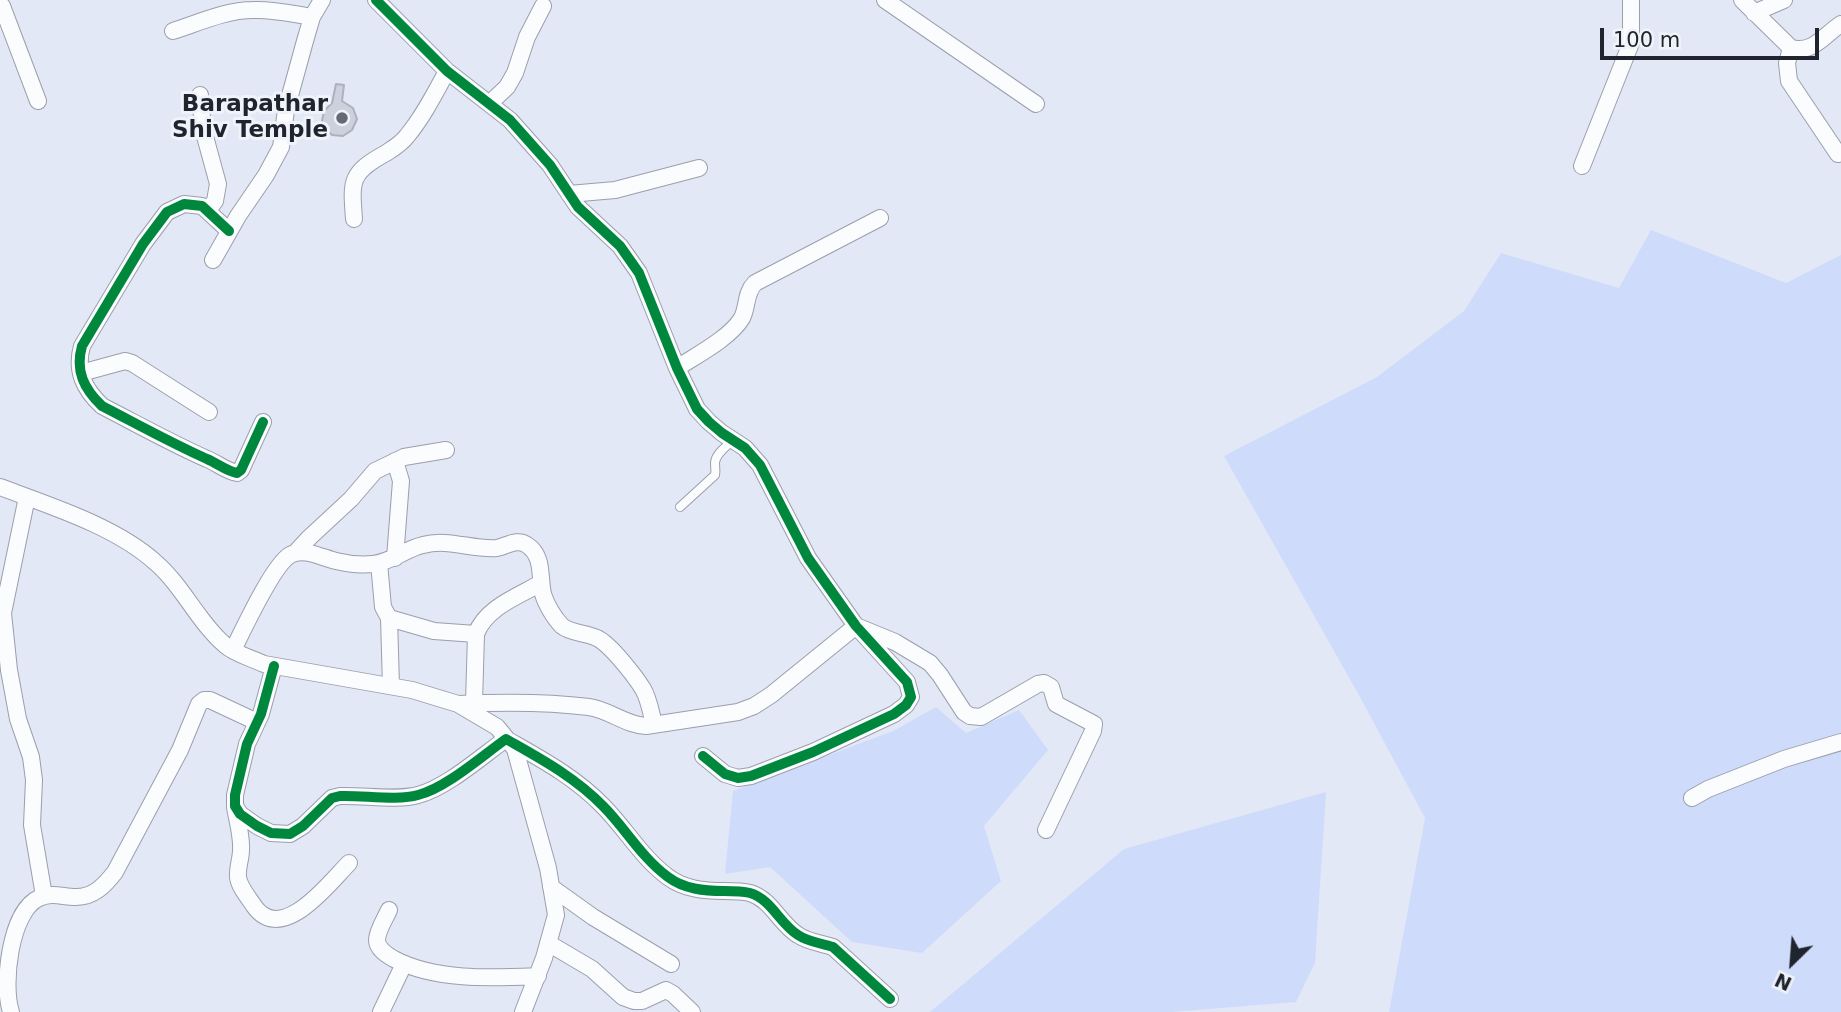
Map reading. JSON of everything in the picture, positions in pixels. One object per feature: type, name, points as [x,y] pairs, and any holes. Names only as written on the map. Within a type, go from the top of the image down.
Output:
[{"type":"street","points":[[213,260],[281,146],[286,110],[312,17],[322,0]]},
{"type":"street","points":[[376,0],[447,71],[510,120],[550,165],[578,207],[620,246],[639,273],[677,368],[697,409],[709,422],[745,448],[760,465],[808,558],[856,626],[907,682],[911,697],[906,705],[894,713],[813,752],[751,776],[738,778],[725,774],[704,756]]},
{"type":"street","points":[[885,0],[1036,104]]},
{"type":"street","points":[[1582,166],[1631,43],[1631,0]]},
{"type":"street","points":[[1742,0],[1791,48],[1801,51],[1810,48],[1839,31]]},
{"type":"street","points":[[1754,13],[1784,0]]},
{"type":"street","points":[[5,5],[38,101]]},
{"type":"street","points":[[491,103],[515,73],[527,37],[543,6]]},
{"type":"street","points":[[173,31],[251,9],[312,17]]},
{"type":"street","points":[[1791,48],[1787,63],[1789,81],[1838,154]]},
{"type":"street","points":[[354,219],[352,196],[356,174],[367,163],[405,139],[447,71]]},
{"type":"street","points":[[200,95],[203,129],[218,184],[215,201],[208,210]]},
{"type":"street","points":[[569,194],[615,190],[699,168]]},
{"type":"street","points":[[229,232],[208,210],[197,205],[184,204],[167,212],[143,244],[82,346],[81,373],[83,383],[102,406],[231,472],[242,470],[263,422]]},
{"type":"street","points":[[677,368],[729,334],[742,318],[748,292],[755,283],[880,218]]},
{"type":"street","points":[[81,373],[125,361],[209,412]]},
{"type":"street","points":[[233,650],[268,582],[286,557],[296,552],[351,499],[375,471],[415,455],[446,450]]},
{"type":"street","points":[[395,461],[401,481],[395,558]]},
{"type":"street","points":[[0,487],[98,525],[135,546],[173,578],[209,628],[225,646],[233,650],[264,664],[412,690],[466,704],[591,708],[636,726],[738,712],[771,695],[856,626]]},
{"type":"street","points":[[27,498],[3,613],[18,719],[31,757],[34,780],[32,825],[44,896]]},
{"type":"street","points":[[296,552],[351,564],[379,563],[430,543],[494,548],[521,542],[537,555],[547,603],[564,628],[594,636],[608,645],[643,689],[654,724]]},
{"type":"street","points":[[379,563],[383,607],[389,618],[391,686]]},
{"type":"street","points":[[466,704],[476,634],[484,619],[492,611],[541,583]]},
{"type":"street","points":[[389,618],[434,631],[476,634]]},
{"type":"street","points":[[856,626],[895,642],[930,663],[964,712],[970,716],[981,717],[1038,684],[1044,684],[1051,687],[1056,704],[1094,724],[1046,831]]},
{"type":"street","points":[[274,666],[266,698],[247,744],[234,795],[242,845],[238,877],[240,884],[258,911],[276,919],[283,918],[296,914],[310,903],[349,863]]},
{"type":"street","points":[[11,1012],[8,1003],[9,961],[24,912],[36,899],[44,896],[51,894],[76,897],[98,891],[106,883],[115,872],[180,750],[199,704],[210,700],[257,722]]},
{"type":"street","points":[[466,704],[497,727],[515,749],[548,868],[556,915],[538,975],[523,1012]]},
{"type":"street","points":[[235,806],[240,814],[257,826],[271,832],[290,834],[303,826],[332,798],[417,796],[452,777],[506,739]]},
{"type":"street","points":[[506,739],[566,774],[587,791],[617,822],[649,862],[670,878],[695,889],[754,894],[797,935],[833,947],[890,999]]},
{"type":"street","points":[[1692,798],[1708,789],[1784,760],[1841,742]]},
{"type":"street","points":[[551,887],[593,917],[671,964]]},
{"type":"street","points":[[389,910],[377,943],[381,950],[404,964],[431,972],[492,978],[538,975]]},
{"type":"street","points":[[548,943],[592,968],[623,997],[634,1001],[642,1000],[666,990],[692,1012]]},
{"type":"street","points":[[381,1012],[404,964]]},
{"type":"lane","points":[[680,507],[715,475],[717,456],[733,440]]},
{"type":"shaded area","points":[[1651,230],[1786,283],[1841,255],[1841,1012],[1389,1012],[1425,818],[1224,456],[1377,377],[1464,311],[1501,253],[1619,288]]},
{"type":"shaded area","points":[[936,707],[966,733],[1019,710],[1048,750],[984,826],[1001,881],[922,953],[852,942],[770,867],[725,874],[733,791],[893,731]]},
{"type":"shaded area","points":[[1326,792],[1315,963],[1296,1002],[1171,1012],[930,1012],[1124,849]]},
{"type":"building","points":[[336,84],[344,85],[342,101],[353,108],[357,119],[352,130],[343,136],[332,135],[322,121],[324,111],[332,103]]},
{"type":"cycle path","points":[[376,0],[447,71],[510,120],[550,165],[578,207],[620,246],[639,273],[677,368],[697,409],[722,433],[745,448],[760,465],[808,558],[856,626],[907,682],[911,697],[906,705],[894,714],[813,752],[751,776],[738,778],[725,774],[703,756]]},
{"type":"cycle path","points":[[229,231],[202,206],[184,204],[167,212],[143,244],[82,346],[81,371],[90,393],[102,406],[233,472],[241,470],[263,422]]},
{"type":"cycle path","points":[[274,666],[261,714],[247,744],[235,795],[235,806],[240,814],[257,826],[271,833],[290,834],[303,826],[332,798],[400,798],[418,795],[452,779],[506,739],[581,786],[668,877],[694,888],[744,892],[757,896],[798,935],[833,947],[890,999]]},
{"type":"place","name":"Barapathar Shiv Temple","points":[[342,118]]}]
